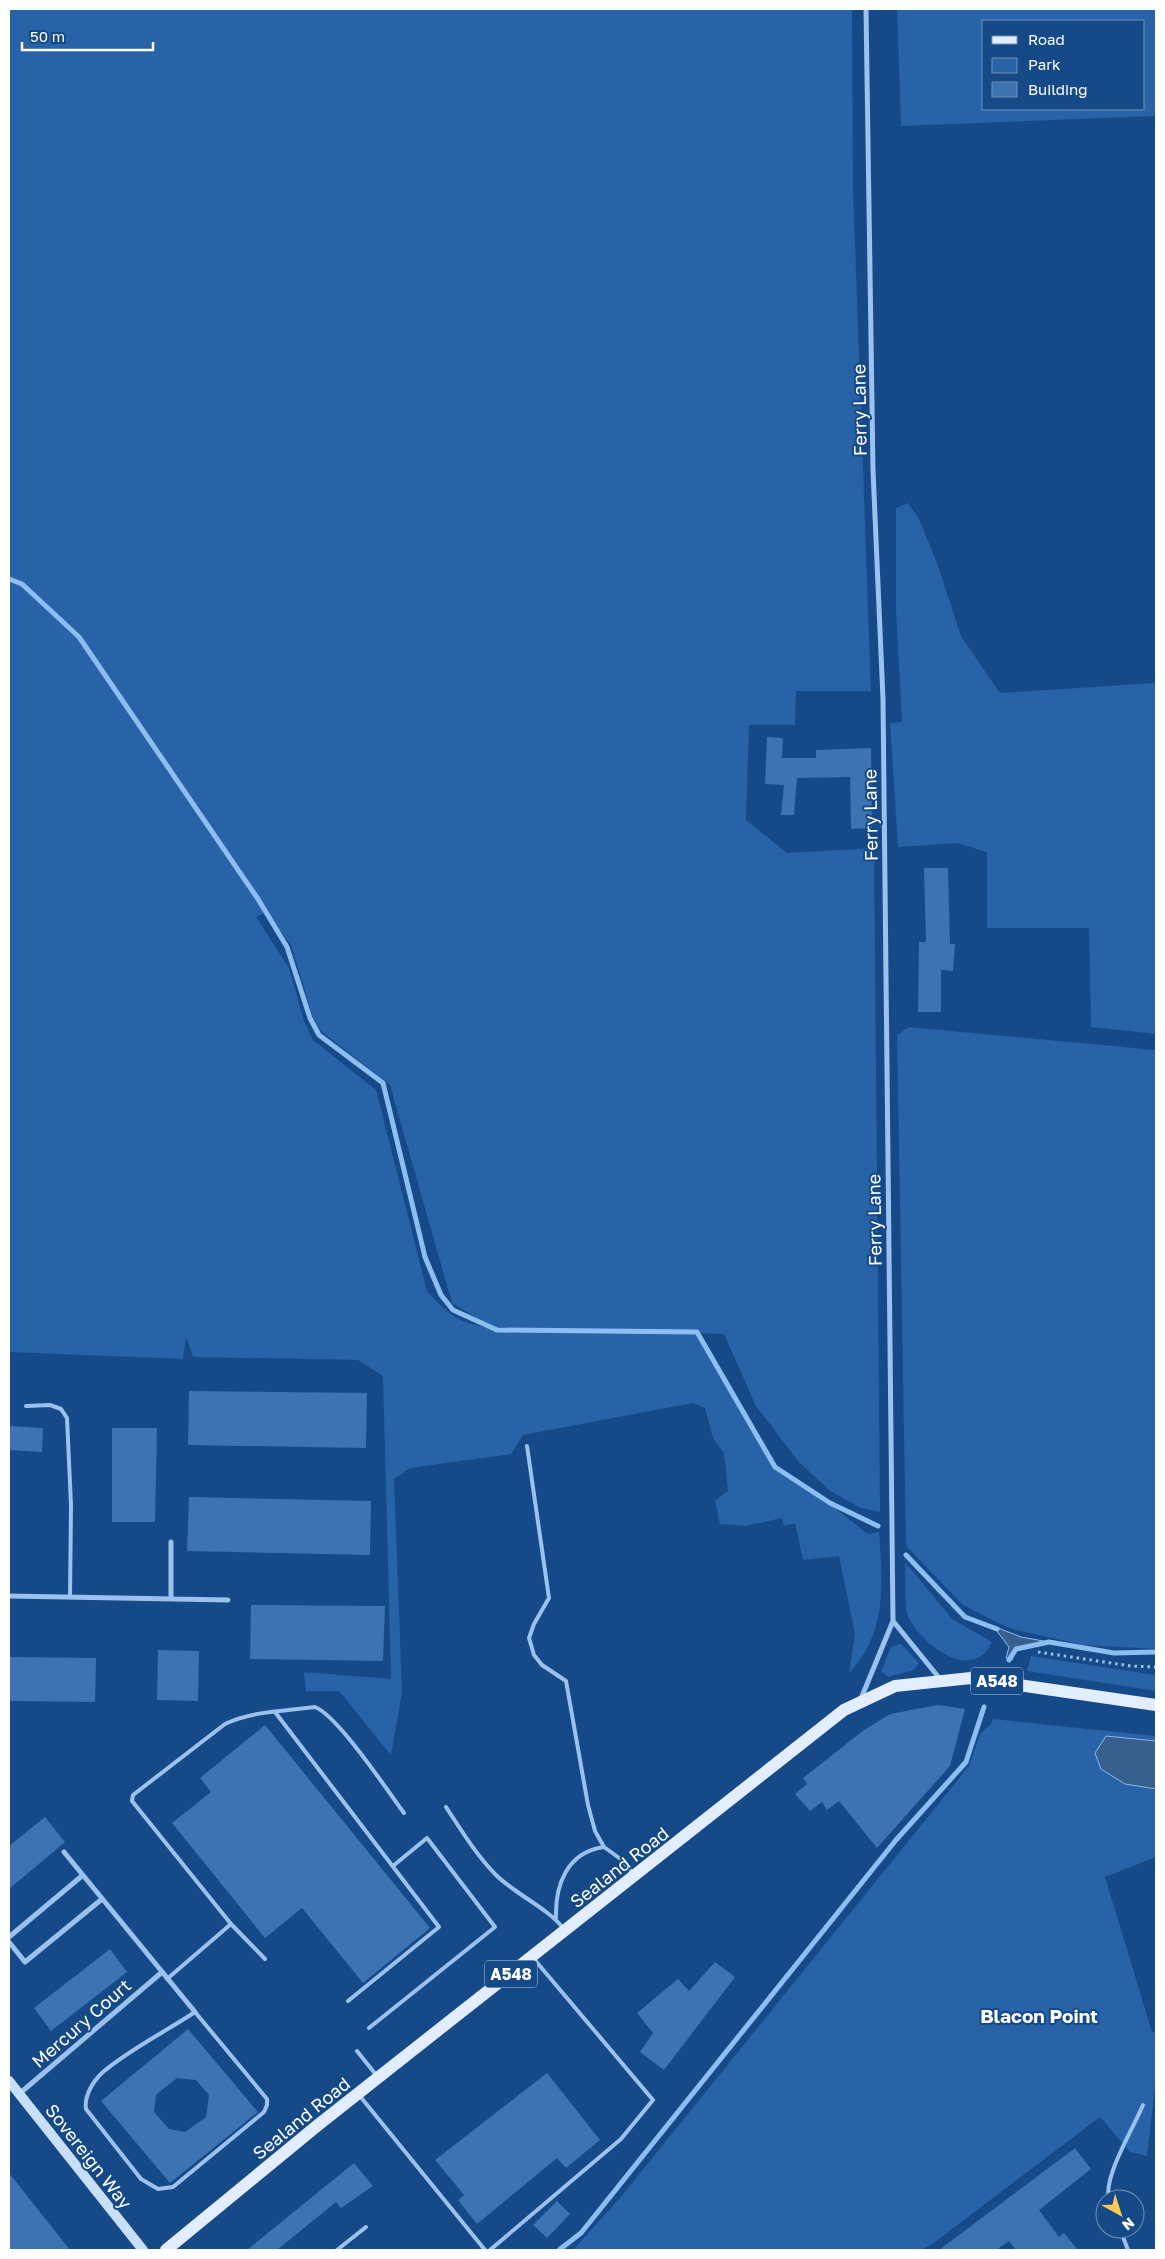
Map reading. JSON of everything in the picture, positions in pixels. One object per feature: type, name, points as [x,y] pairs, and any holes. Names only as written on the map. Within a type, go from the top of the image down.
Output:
[{"type":"main road","name":"Sealand Road","points":[[166,2250],[378,2078],[566,1932],[844,1710],[895,1686],[970,1678],[1156,1705]]},
{"type":"street","name":"Ferry Lane","points":[[859,1703],[893,1621],[882,699],[873,460],[866,9]]},
{"type":"street","points":[[171,1542],[171,1598]]},
{"type":"street","points":[[9,1596],[228,1600]]},
{"type":"street","points":[[893,1621],[940,1680]]},
{"type":"street","points":[[64,1852],[161,1973],[195,2012]]},
{"type":"street","points":[[9,1937],[83,1875]]},
{"type":"street","points":[[9,1942],[25,1962],[102,1899]]},
{"type":"street","name":"Mercury Court","points":[[19,2094],[161,1973]]},
{"type":"street","name":"Sovereign Way","points":[[9,2081],[142,2250]]},
{"type":"lane","points":[[26,1406],[50,1405],[61,1409],[66,1418],[71,1505],[70,1597]]},
{"type":"lane","points":[[526,1446],[550,1598],[534,1624],[529,1638],[534,1654],[542,1664],[566,1681],[588,1805],[596,1831],[604,1847],[622,1860],[636,1876]]},
{"type":"lane","points":[[265,1959],[231,1924],[132,1797],[224,1724],[237,1718],[315,1707],[323,1710],[341,1729],[404,1813]]},
{"type":"lane","points":[[275,1712],[439,1927],[348,2001]]},
{"type":"lane","points":[[446,1806],[464,1835],[496,1875],[530,1902],[556,1918],[566,1932]]},
{"type":"lane","points":[[369,2028],[495,1927],[427,1838],[393,1866]]},
{"type":"lane","points":[[556,1918],[556,1900],[570,1865],[580,1854],[590,1849],[604,1847]]},
{"type":"lane","points":[[167,1979],[231,1924]]},
{"type":"lane","points":[[490,2250],[621,2139],[653,2100],[533,1957]]},
{"type":"lane","points":[[195,2012],[267,2099],[267,2105],[264,2112],[173,2187],[158,2189],[142,2179],[86,2109],[85,2102],[88,2094],[103,2072],[195,2012]]},
{"type":"lane","points":[[357,2051],[378,2078]]},
{"type":"lane","points":[[358,2094],[485,2250]]},
{"type":"lane","points":[[1108,2189],[1112,2174],[1143,2105]]},
{"type":"lane","points":[[337,2250],[366,2227]]},
{"type":"path","points":[[1038,1652],[1131,1666],[1156,1667]]},
{"type":"green space","points":[[9,9],[852,9],[853,188],[871,691],[796,691],[795,725],[749,725],[746,820],[787,853],[874,848],[880,1512],[861,1508],[830,1491],[798,1461],[756,1406],[724,1334],[698,1333],[775,1467],[822,1498],[868,1534],[879,1532],[880,1607],[870,1642],[861,1658],[849,1673],[855,1634],[839,1556],[803,1560],[795,1523],[784,1526],[782,1518],[745,1526],[720,1524],[715,1501],[728,1491],[724,1453],[713,1438],[705,1408],[693,1403],[523,1435],[511,1454],[410,1468],[394,1479],[402,1692],[391,1755],[339,1691],[306,1691],[304,1672],[391,1679],[383,1376],[358,1360],[193,1357],[186,1337],[183,1359],[9,1352]],"holes":[[[266,912],[291,945],[313,1017],[321,1031],[390,1085],[452,1303],[495,1329],[457,1318],[427,1291],[376,1090],[313,1040],[304,1021],[289,968],[256,917]]]},
{"type":"green space","points":[[897,9],[1156,9],[1156,116],[901,126]]},
{"type":"green space","points":[[908,503],[919,519],[936,560],[961,636],[1000,693],[1156,683],[1156,1034],[1091,1027],[1089,928],[987,928],[987,852],[957,843],[898,847],[890,723],[902,722],[896,610],[896,508]]},
{"type":"green space","points":[[909,1027],[1156,1050],[1156,1649],[1083,1645],[1016,1630],[998,1623],[963,1605],[906,1546],[897,1035]]},
{"type":"green space","points":[[905,1562],[952,1619],[992,1642],[983,1654],[973,1660],[960,1660],[948,1656],[924,1638],[915,1627],[907,1612]]},
{"type":"green space","points":[[901,1644],[919,1663],[914,1670],[888,1677],[881,1671],[891,1647]]},
{"type":"green space","points":[[1031,1656],[1156,1675],[1156,1691],[1027,1671]]},
{"type":"green space","points":[[993,1719],[1156,1736],[1156,1741],[1106,1736],[1101,1769],[1125,1784],[1156,1790],[1156,1857],[1105,1877],[1152,2032],[1156,2033],[1156,2078],[1147,2156],[1130,2152],[1100,2117],[931,2245],[921,2250],[573,2250],[620,2198],[969,1766],[980,1734],[991,1724]]},
{"type":"shaded area","points":[[993,1626],[1021,1637],[1049,1642],[1016,1649],[1012,1660],[1006,1658],[1009,1647]]},
{"type":"shaded area","points":[[1106,1736],[1156,1741],[1156,1789],[1125,1784],[1101,1769],[1095,1753]]},
{"type":"building","points":[[767,737],[783,738],[782,758],[816,758],[816,750],[871,748],[872,828],[851,829],[850,777],[797,778],[794,815],[781,815],[784,785],[765,784]]},
{"type":"building","points":[[924,868],[948,868],[950,944],[955,944],[953,971],[941,970],[941,1012],[918,1012],[919,942],[926,942]]},
{"type":"building","points":[[189,1391],[367,1393],[366,1448],[188,1445]]},
{"type":"building","points":[[9,1426],[43,1428],[42,1452],[9,1450]]},
{"type":"building","points":[[112,1428],[157,1428],[155,1522],[112,1522]]},
{"type":"building","points":[[189,1497],[371,1501],[370,1555],[187,1551]]},
{"type":"building","points":[[251,1605],[385,1606],[383,1661],[250,1659]]},
{"type":"building","points":[[158,1650],[199,1651],[198,1701],[157,1700]]},
{"type":"building","points":[[9,1657],[96,1658],[95,1702],[9,1701]]},
{"type":"building","points":[[938,1705],[965,1709],[950,1766],[877,1848],[839,1801],[827,1810],[822,1802],[810,1811],[795,1794],[807,1784],[803,1778],[864,1730],[890,1714]]},
{"type":"building","points":[[265,1725],[430,1928],[363,1983],[302,1908],[265,1938],[172,1823],[211,1792],[200,1778]]},
{"type":"building","points":[[45,1817],[65,1842],[9,1889],[9,1846]]},
{"type":"building","points":[[110,1949],[127,1972],[51,2031],[34,2008]]},
{"type":"building","points":[[715,1962],[735,1977],[664,2070],[640,2052],[653,2033],[637,2013],[678,1979],[689,1991]]},
{"type":"building","points":[[188,2029],[258,2112],[170,2183],[101,2101]],"holes":[[[177,2078],[196,2080],[209,2095],[206,2117],[185,2132],[169,2129],[154,2112],[156,2095]]]},
{"type":"building","points":[[547,2073],[600,2140],[566,2168],[557,2158],[477,2224],[458,2200],[464,2195],[435,2160]]},
{"type":"building","points":[[1075,2148],[1091,2169],[1039,2210],[1059,2237],[1064,2233],[1078,2250],[1016,2250],[1009,2241],[996,2250],[939,2250]]},
{"type":"building","points":[[354,2163],[373,2186],[341,2208],[336,2202],[277,2250],[247,2250]]},
{"type":"building","points":[[9,2173],[70,2250],[9,2250]]},
{"type":"building","points":[[557,2201],[570,2214],[547,2238],[533,2225]]},
{"type":"waterway","points":[[9,579],[22,584],[79,637],[258,899],[287,947],[310,1018],[319,1035],[383,1083],[425,1257],[441,1295],[453,1310],[497,1330],[697,1332],[775,1467],[830,1503],[878,1526]]},
{"type":"waterway","points":[[906,1555],[965,1617],[997,1629]]},
{"type":"waterway","points":[[1009,1660],[1016,1649],[1049,1642],[1114,1653],[1156,1652]]},
{"type":"waterway","points":[[559,2250],[581,2233],[896,1840],[966,1762],[984,1707]]},
{"type":"district","name":"Blacon Point","points":[[1039,2015]]}]
